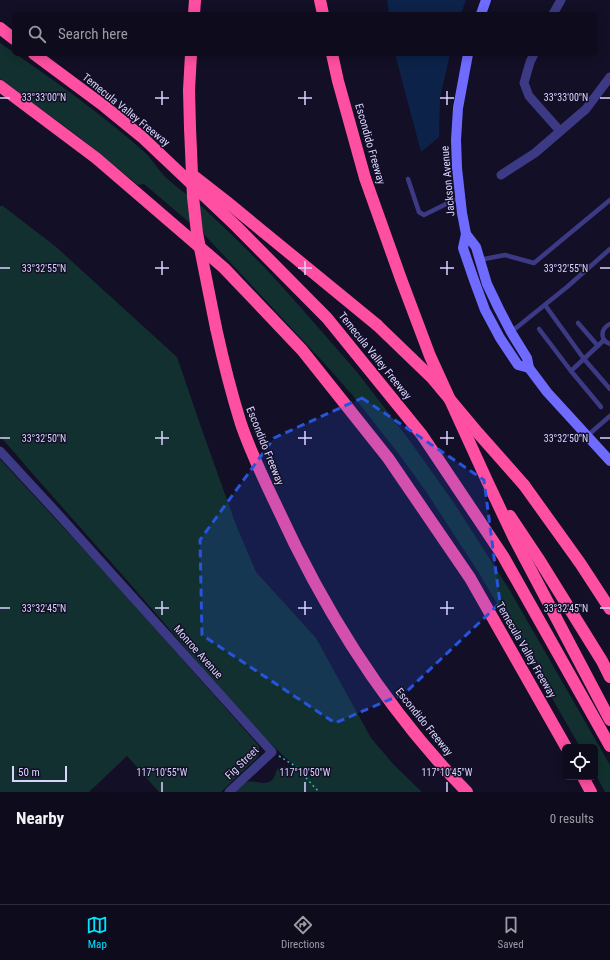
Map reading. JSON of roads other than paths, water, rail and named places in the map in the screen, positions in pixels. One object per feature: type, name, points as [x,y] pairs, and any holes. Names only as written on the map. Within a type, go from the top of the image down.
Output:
[{"type":"highway","points":[[194,12],[195,0]]},
{"type":"highway","points":[[320,0],[323,12]]},
{"type":"highway","points":[[0,28],[12,37]]},
{"type":"highway","name":"Temecula Valley Freeway","points":[[37,56],[104,106],[142,137],[236,226],[327,318],[422,435],[503,556],[610,746]]},
{"type":"highway","name":"Escondido Freeway","points":[[191,56],[189,90],[190,128],[193,196],[197,233],[216,328],[232,394],[255,461],[303,563],[365,667],[417,736],[467,792]]},
{"type":"highway","name":"Escondido Freeway","points":[[332,56],[365,178],[401,279],[430,356],[488,483]]},
{"type":"highway","name":"Temecula Valley Freeway","points":[[0,86],[96,158],[224,268],[302,350],[388,458],[470,578],[564,744]]},
{"type":"highway","points":[[142,137],[227,202],[377,325],[432,378],[524,485],[580,563],[610,609]]},
{"type":"highway","points":[[488,483],[538,558],[602,661],[610,677]]},
{"type":"highway","points":[[488,483],[514,538],[610,720]]},
{"type":"highway","points":[[585,780],[591,792]]},
{"type":"main road","points":[[482,12],[486,0]]},
{"type":"main road","name":"Jackson Avenue","points":[[468,56],[458,108],[456,140],[460,198],[466,234],[463,248],[485,310],[500,338],[518,365],[529,368]]},
{"type":"main road","name":"Jackson Avenue","points":[[466,234],[476,247],[487,284],[511,332],[527,358],[529,368],[547,392],[610,461]]},
{"type":"main road","points":[[469,266],[477,275],[500,326],[504,331],[511,332]]},
{"type":"street","points":[[555,12],[561,0]]},
{"type":"street","points":[[533,56],[524,83],[529,96],[560,131]]},
{"type":"street","points":[[501,175],[535,153],[586,109],[609,79]]},
{"type":"street","name":"Monroe Avenue","points":[[0,451],[272,752]]},
{"type":"street","name":"Fig Street","points":[[229,792],[272,752]]},
{"type":"lane","points":[[408,179],[419,212],[424,215],[460,198]]},
{"type":"lane","points":[[479,260],[504,255],[534,263],[610,200]]},
{"type":"lane","points":[[511,332],[610,249]]},
{"type":"lane","points":[[545,305],[584,359],[610,389]]},
{"type":"lane","points":[[578,323],[598,346]]},
{"type":"lane","points":[[610,324],[607,325],[602,334],[604,340],[610,344]]},
{"type":"lane","points":[[539,329],[601,407]]},
{"type":"lane","points":[[571,371],[604,340]]},
{"type":"lane","points":[[587,436],[610,416]]},
{"type":"water","points":[[387,0],[466,0],[462,12],[389,12]]},
{"type":"water","points":[[396,56],[450,56],[440,98],[439,137],[421,152]]}]
